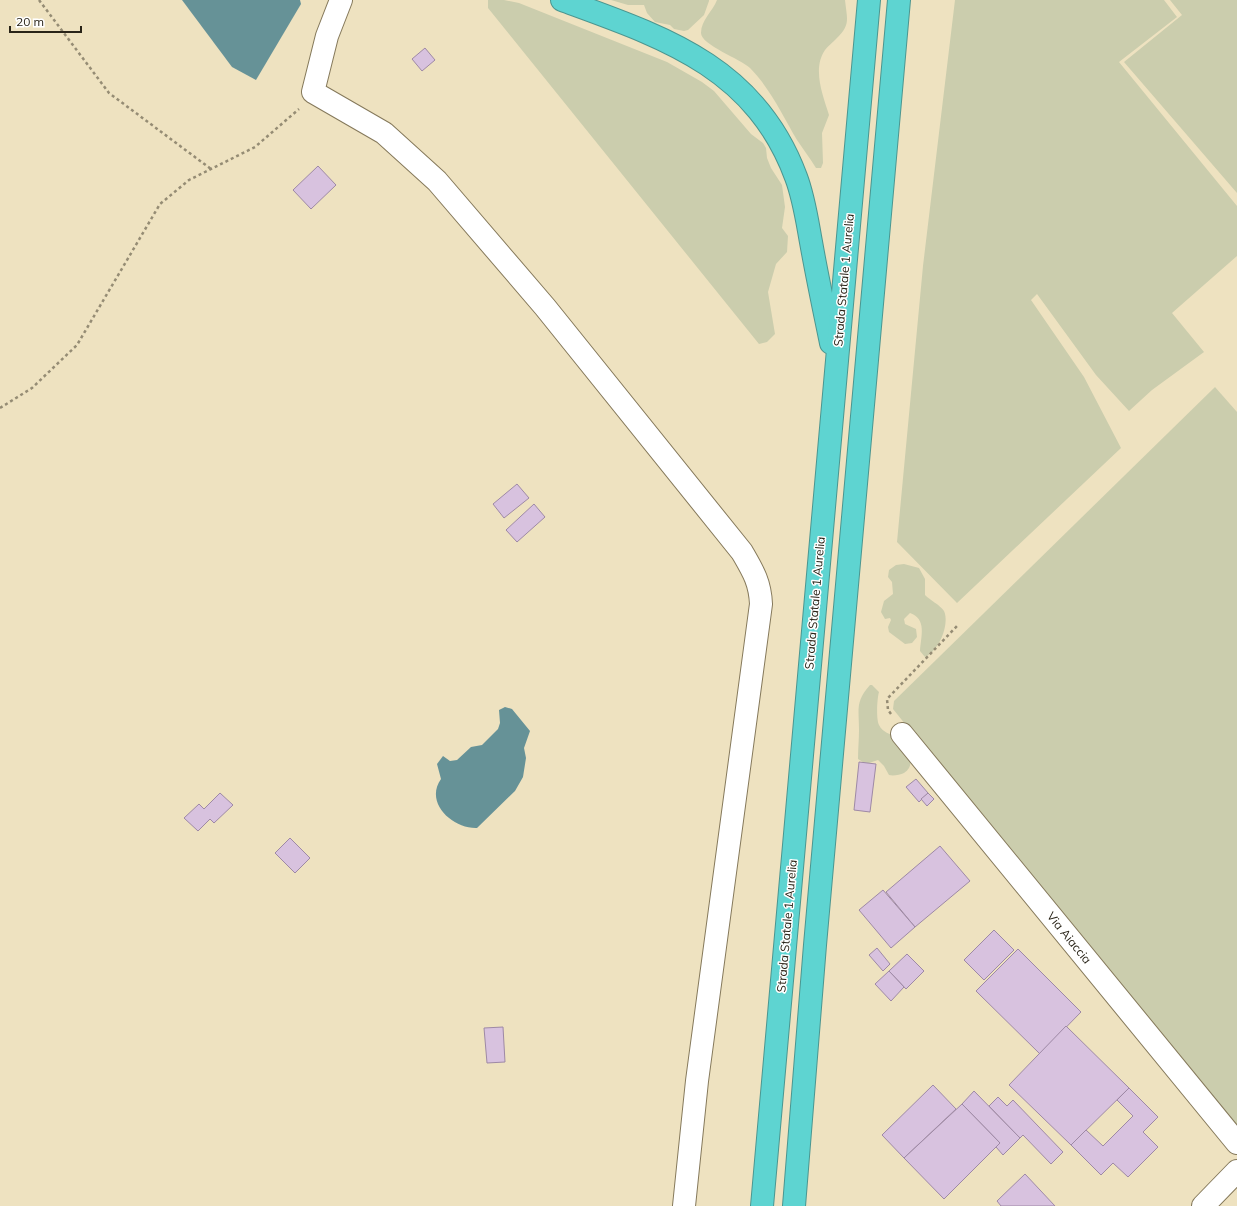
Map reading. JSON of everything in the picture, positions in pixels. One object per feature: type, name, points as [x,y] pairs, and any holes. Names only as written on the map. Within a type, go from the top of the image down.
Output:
[{"type":"highway","points":[[562,0],[636,27],[695,55],[718,70],[738,88],[773,131],[788,155],[797,178],[806,211],[836,366]]},
{"type":"highway","name":"Strada Statale 1 Aurelia","points":[[762,1206],[869,0]]},
{"type":"highway","points":[[794,1206],[815,945],[899,0]]},
{"type":"highway","points":[[800,1131],[806,1206]]},
{"type":"street","points":[[341,0],[327,36],[313,92],[384,133],[438,180],[545,307],[733,540],[754,572],[760,587],[761,604],[698,1081],[684,1206]]},
{"type":"street","name":"Via Aiaccia","points":[[902,734],[1237,1143]]},
{"type":"street","points":[[1203,1206],[1237,1171]]},
{"type":"path","points":[[39,0],[109,93],[211,169]]},
{"type":"path","points":[[0,408],[32,388],[77,345],[160,204],[189,180],[255,147],[300,108],[313,92]]},
{"type":"path","points":[[902,734],[888,710],[887,699],[957,626]]},
{"type":"green space","points":[[488,0],[504,0],[519,3],[667,62],[702,82],[714,91],[751,134],[763,143],[766,148],[767,158],[771,168],[782,185],[785,207],[782,228],[788,236],[787,252],[776,264],[768,292],[775,334],[767,342],[759,344],[488,8]]},
{"type":"green space","points":[[611,0],[709,1],[704,15],[688,30],[684,31],[674,29],[670,25],[655,22],[647,13],[644,5],[628,5]]},
{"type":"green space","points":[[717,0],[845,0],[847,17],[846,26],[841,34],[825,50],[821,57],[819,66],[820,82],[829,115],[822,133],[823,163],[821,168],[816,168],[797,140],[770,93],[750,68],[714,47],[703,38],[701,33],[703,24]]},
{"type":"green space","points":[[955,0],[1164,0],[1177,17],[1119,62],[1237,206],[1237,256],[1172,313],[1204,352],[1152,390],[1129,411],[1096,375],[1037,294],[1031,300],[1084,377],[1121,448],[957,603],[897,542],[923,266]]},
{"type":"green space","points":[[1170,0],[1237,0],[1237,193],[1124,62],[1182,15]]},
{"type":"green space","points":[[1215,387],[1237,412],[1237,1126],[1222,1116],[893,709],[894,701]]},
{"type":"green space","points":[[904,564],[919,568],[925,579],[925,595],[944,611],[946,623],[942,637],[935,649],[925,657],[920,651],[922,629],[919,619],[910,613],[904,619],[905,624],[916,629],[917,637],[912,643],[905,644],[889,632],[888,627],[891,620],[890,618],[885,619],[881,612],[884,601],[893,594],[892,582],[888,577],[889,570],[896,565]]},
{"type":"green space","points":[[870,685],[872,685],[879,692],[877,718],[879,725],[900,741],[907,750],[911,760],[908,769],[902,774],[889,775],[884,766],[878,760],[866,764],[858,759],[859,706],[862,696]]},
{"type":"water","points":[[182,0],[300,0],[301,4],[256,80],[232,67]]},
{"type":"water","points":[[505,707],[512,709],[530,731],[524,748],[526,758],[523,777],[515,791],[477,828],[459,824],[444,813],[436,797],[437,788],[441,779],[437,764],[443,756],[450,761],[457,760],[471,747],[482,745],[498,729],[500,723],[499,710]]},
{"type":"building","points":[[425,48],[435,60],[422,71],[412,59]]},
{"type":"building","points":[[318,166],[336,185],[311,209],[293,190]]},
{"type":"building","points":[[517,484],[529,498],[504,518],[493,504]]},
{"type":"building","points":[[534,504],[545,517],[517,542],[506,530]]},
{"type":"building","points":[[859,762],[876,764],[870,812],[854,810]]},
{"type":"building","points":[[916,779],[928,793],[919,802],[906,787]]},
{"type":"building","points":[[220,793],[233,805],[214,823],[210,819],[198,831],[184,818],[199,804],[204,809]]},
{"type":"building","points":[[928,793],[934,799],[927,806],[921,799]]},
{"type":"building","points":[[290,838],[310,858],[295,873],[275,853]]},
{"type":"building","points":[[940,846],[970,881],[915,927],[886,892]]},
{"type":"building","points":[[883,890],[915,927],[891,948],[859,910]]},
{"type":"building","points":[[994,930],[1014,950],[984,980],[964,960]]},
{"type":"building","points":[[877,948],[890,964],[883,971],[869,955]]},
{"type":"building","points":[[1018,949],[1081,1012],[1040,1054],[976,991]]},
{"type":"building","points":[[907,954],[924,971],[906,989],[889,971]]},
{"type":"building","points":[[889,971],[904,987],[891,1001],[875,984]]},
{"type":"building","points":[[1066,1026],[1129,1088],[1071,1145],[1009,1085]]},
{"type":"building","points":[[503,1027],[505,1062],[487,1063],[484,1028]]},
{"type":"building","points":[[933,1085],[956,1109],[904,1158],[882,1135]]},
{"type":"building","points":[[1129,1088],[1158,1117],[1143,1132],[1158,1147],[1128,1177],[1113,1163],[1101,1175],[1071,1145],[1086,1130],[1103,1146],[1133,1116],[1117,1100]]},
{"type":"building","points":[[974,1091],[1020,1138],[1003,1155],[996,1147],[1000,1143],[962,1104]]},
{"type":"building","points":[[998,1097],[1007,1106],[1013,1100],[1063,1152],[1051,1164],[1023,1135],[1020,1138],[989,1106]]},
{"type":"building","points":[[962,1104],[1000,1143],[944,1199],[904,1158]]},
{"type":"building","points":[[1025,1174],[1055,1206],[1001,1206],[997,1201]]}]
